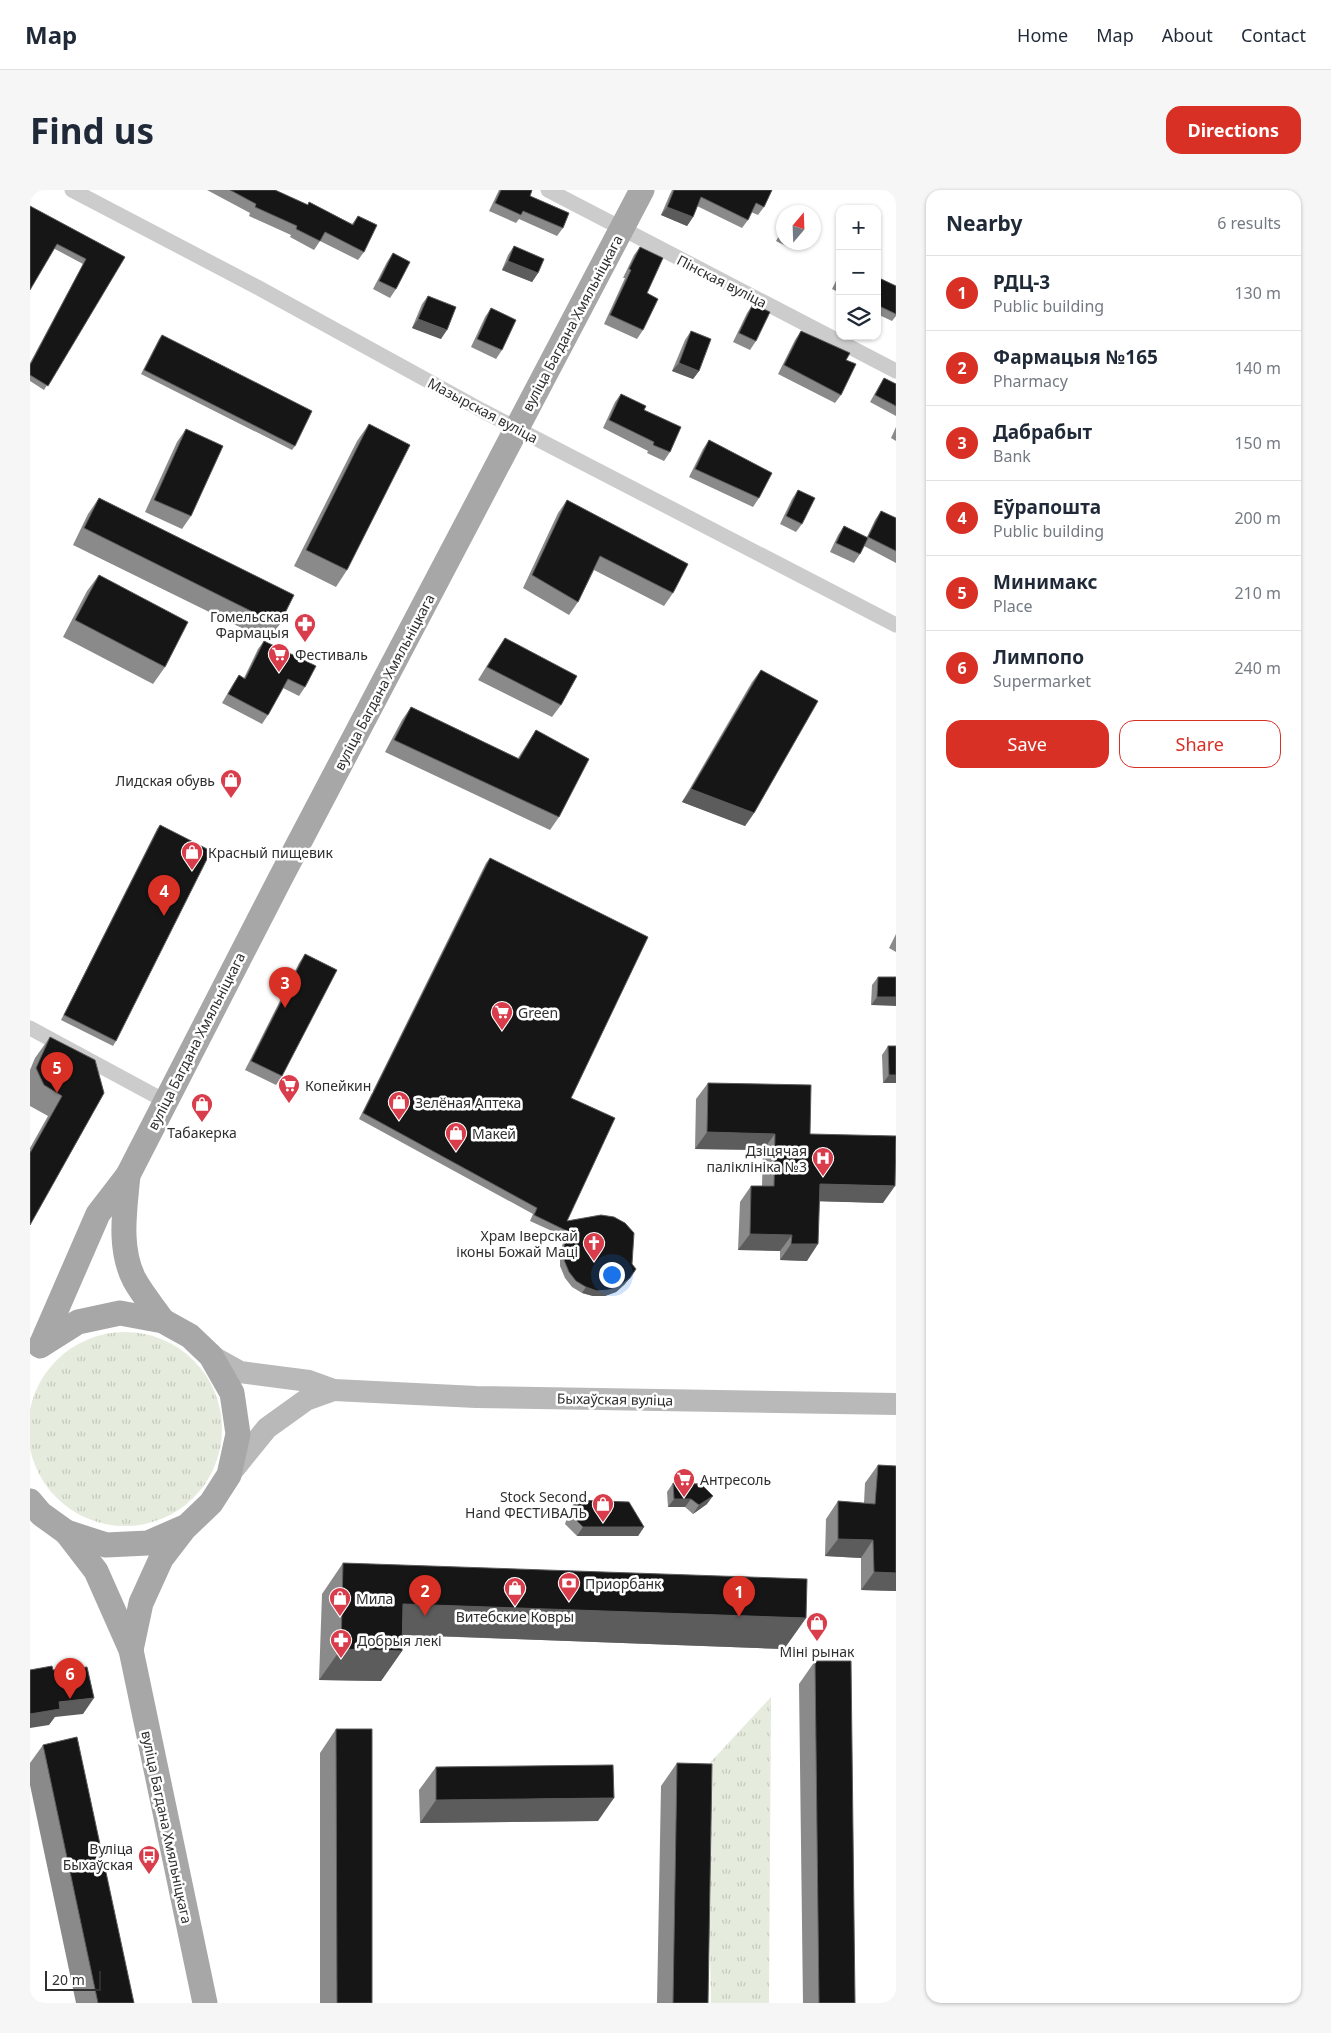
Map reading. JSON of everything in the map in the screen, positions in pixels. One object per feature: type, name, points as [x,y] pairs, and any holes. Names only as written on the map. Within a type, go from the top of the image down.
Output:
[{"type":"main road","name":"вуліца Багдана Хмяльніцкага","points":[[36,1351],[98,1214],[128,1175],[642,190]]},
{"type":"main road","name":"вуліца Багдана Хмяльніцкага","points":[[128,1175],[124,1222],[125,1251],[134,1279],[164,1321]]},
{"type":"main road","points":[[30,1501],[41,1514],[66,1532],[106,1545],[148,1543],[187,1526],[212,1503],[229,1475],[238,1434],[232,1393],[211,1356],[190,1336],[164,1321],[120,1313],[95,1318],[78,1322],[36,1351]]},
{"type":"main road","name":"Быхаўская вуліца","points":[[211,1356],[240,1372],[309,1381],[334,1390],[476,1396],[896,1404]]},
{"type":"main road","name":"Быхаўская вуліца","points":[[229,1475],[247,1450],[274,1423],[306,1400],[334,1390]]},
{"type":"main road","name":"вуліца Багдана Хмяльніцкага","points":[[131,1650],[141,1603],[161,1559],[187,1526]]},
{"type":"main road","name":"вуліца Багдана Хмяльніцкага","points":[[66,1532],[96,1571],[131,1650],[205,2003]]},
{"type":"street","name":"Мазырская вуліца","points":[[72,190],[257,287],[517,428],[896,626]]},
{"type":"street","name":"Пінская вуліца","points":[[548,190],[621,230],[896,371]]},
{"type":"street","points":[[30,1028],[165,1101]]},
{"type":"green space","points":[[115,1332],[135,1332],[171,1343],[194,1360],[206,1375],[215,1392],[222,1419],[222,1439],[215,1466],[206,1483],[194,1498],[179,1510],[162,1519],[135,1526],[115,1526],[79,1515],[63,1504],[50,1491],[39,1475],[32,1457],[28,1439],[28,1419],[39,1383],[50,1367],[63,1354],[79,1343],[97,1336]]},
{"type":"green space","points":[[771,1697],[769,2003],[711,2003],[707,1766]]},
{"type":"building","points":[[230,190],[275,190],[308,205],[309,202],[353,225],[358,216],[377,225],[364,252],[325,232],[320,241],[296,229],[297,226],[255,207],[256,204]]},
{"type":"building","points":[[501,190],[532,190],[530,196],[569,213],[563,228],[523,211],[521,215],[495,203]]},
{"type":"building","points":[[674,190],[772,190],[764,207],[756,203],[748,220],[701,197],[693,217],[667,207]]},
{"type":"building","points":[[30,206],[125,257],[48,386],[30,375],[30,365],[86,259],[57,244],[30,290]]},
{"type":"building","points":[[514,246],[544,259],[538,273],[508,261]]},
{"type":"building","points":[[640,247],[663,258],[647,293],[658,299],[643,330],[610,315]]},
{"type":"building","points":[[393,253],[410,262],[396,289],[379,281]]},
{"type":"building","points":[[881,279],[896,286],[896,314],[881,307]]},
{"type":"building","points":[[428,296],[456,307],[447,330],[418,319]]},
{"type":"building","points":[[753,304],[770,312],[756,341],[739,333]]},
{"type":"building","points":[[491,308],[516,320],[502,350],[477,339]]},
{"type":"building","points":[[691,331],[711,339],[699,371],[679,363]]},
{"type":"building","points":[[801,331],[850,353],[846,360],[856,364],[841,395],[784,365]]},
{"type":"building","points":[[162,335],[312,411],[295,446],[144,370]]},
{"type":"building","points":[[884,378],[896,384],[896,406],[875,395]]},
{"type":"building","points":[[621,394],[646,406],[644,410],[681,427],[670,452],[653,445],[654,442],[609,420]]},
{"type":"building","points":[[369,424],[410,445],[347,570],[306,550]]},
{"type":"building","points":[[186,429],[223,446],[191,516],[154,500]]},
{"type":"building","points":[[709,440],[772,473],[759,498],[695,469]]},
{"type":"building","points":[[798,490],[815,498],[802,524],[786,516]]},
{"type":"building","points":[[99,498],[294,595],[279,625],[84,528]]},
{"type":"building","points":[[567,500],[688,564],[673,593],[600,556],[578,602],[532,575]]},
{"type":"building","points":[[881,511],[896,518],[896,551],[868,537]]},
{"type":"building","points":[[844,526],[868,538],[860,554],[836,543]]},
{"type":"building","points":[[99,575],[188,622],[165,667],[75,620]]},
{"type":"building","points":[[505,638],[577,676],[561,705],[487,667]]},
{"type":"building","points":[[264,641],[316,666],[305,687],[288,679],[268,715],[228,694],[239,675],[245,679]]},
{"type":"building","points":[[761,670],[818,701],[754,813],[691,789]]},
{"type":"building","points":[[411,707],[519,759],[536,730],[589,759],[559,817],[394,740]]},
{"type":"building","points":[[160,825],[211,851],[116,1041],[64,1015]]},
{"type":"building","name":"Green","points":[[490,858],[648,937],[571,1098],[615,1118],[567,1221],[601,1215],[614,1217],[625,1223],[634,1233],[632,1264],[636,1269],[630,1278],[620,1286],[609,1290],[597,1291],[576,1281],[569,1272],[564,1260],[564,1246],[569,1232],[534,1215],[537,1208],[363,1113]]},
{"type":"building","points":[[305,954],[337,970],[282,1076],[251,1061]]},
{"type":"building","points":[[878,977],[896,977],[896,997],[877,997]]},
{"type":"building","points":[[50,1037],[95,1060],[104,1093],[30,1225],[30,1153],[62,1096],[44,1085],[36,1068]]},
{"type":"building","points":[[888,1046],[896,1046],[896,1075],[889,1075]]},
{"type":"building","name":"Дзіцячая паліклініка №3","points":[[708,1083],[811,1085],[810,1134],[896,1136],[895,1186],[820,1184],[818,1244],[791,1244],[792,1235],[750,1234],[751,1186],[774,1186],[775,1134],[707,1132]]},
{"type":"building","points":[[878,1465],[896,1466],[896,1573],[874,1572],[873,1540],[838,1539],[838,1501],[875,1504]]},
{"type":"building","points":[[673,1483],[701,1484],[713,1496],[699,1505],[691,1499],[674,1499]]},
{"type":"building","points":[[576,1500],[629,1502],[644,1527],[583,1527],[571,1515]]},
{"type":"building","points":[[343,1563],[807,1579],[806,1618],[403,1604],[402,1651],[341,1649]]},
{"type":"building","points":[[815,1661],[851,1661],[855,2003],[819,2003]]},
{"type":"building","points":[[52,1666],[53,1670],[87,1667],[94,1698],[59,1702],[60,1709],[30,1714],[30,1670]]},
{"type":"building","points":[[336,1729],[372,1729],[372,2003],[337,2003]]},
{"type":"building","points":[[77,1737],[134,2003],[98,2003],[43,1745]]},
{"type":"building","points":[[677,1763],[712,1764],[708,2003],[673,2003]]},
{"type":"building","points":[[613,1765],[614,1798],[436,1800],[436,1767]]},
{"type":"place","name":"Гомельская Фармацыя","points":[[305,643]]},
{"type":"place","name":"Фестиваль","points":[[279,673]]},
{"type":"place","name":"Лидская обувь","points":[[231,799]]},
{"type":"place","name":"Красный пищевик","points":[[192,871]]},
{"type":"place","name":"Еўрапошта","points":[[164,916]]},
{"type":"place","name":"Дабрабыт","points":[[285,1008]]},
{"type":"place","name":"Green","points":[[502,1031]]},
{"type":"place","name":"Минимакс","points":[[57,1093]]},
{"type":"place","name":"Копейкин","points":[[289,1104]]},
{"type":"place","name":"Зелёная Аптека","points":[[399,1121]]},
{"type":"place","name":"Табакерка","points":[[202,1123]]},
{"type":"place","name":"Макей","points":[[456,1152]]},
{"type":"place","name":"Дзіцячая паліклініка №3","points":[[823,1177]]},
{"type":"place","name":"Храм Іверскай іконы Божай Маці","points":[[594,1262]]},
{"type":"place","name":"Антресоль","points":[[684,1498]]},
{"type":"place","name":"Stock Second Hand ФЕСТИВАЛЬ","points":[[603,1523]]},
{"type":"place","name":"Приорбанк","points":[[569,1602]]},
{"type":"place","name":"Витебские Ковры","points":[[515,1607]]},
{"type":"place","name":"Фармацыя №165","points":[[425,1616]]},
{"type":"place","name":"Мила","points":[[340,1617]]},
{"type":"place","name":"РДЦ-3","points":[[739,1617]]},
{"type":"place","name":"Міні рынак","points":[[817,1642]]},
{"type":"place","name":"Добрыя лекі","points":[[341,1659]]},
{"type":"place","name":"Лимпопо","points":[[70,1699]]},
{"type":"place","name":"Вуліца Быхаўская","points":[[149,1875]]}]
